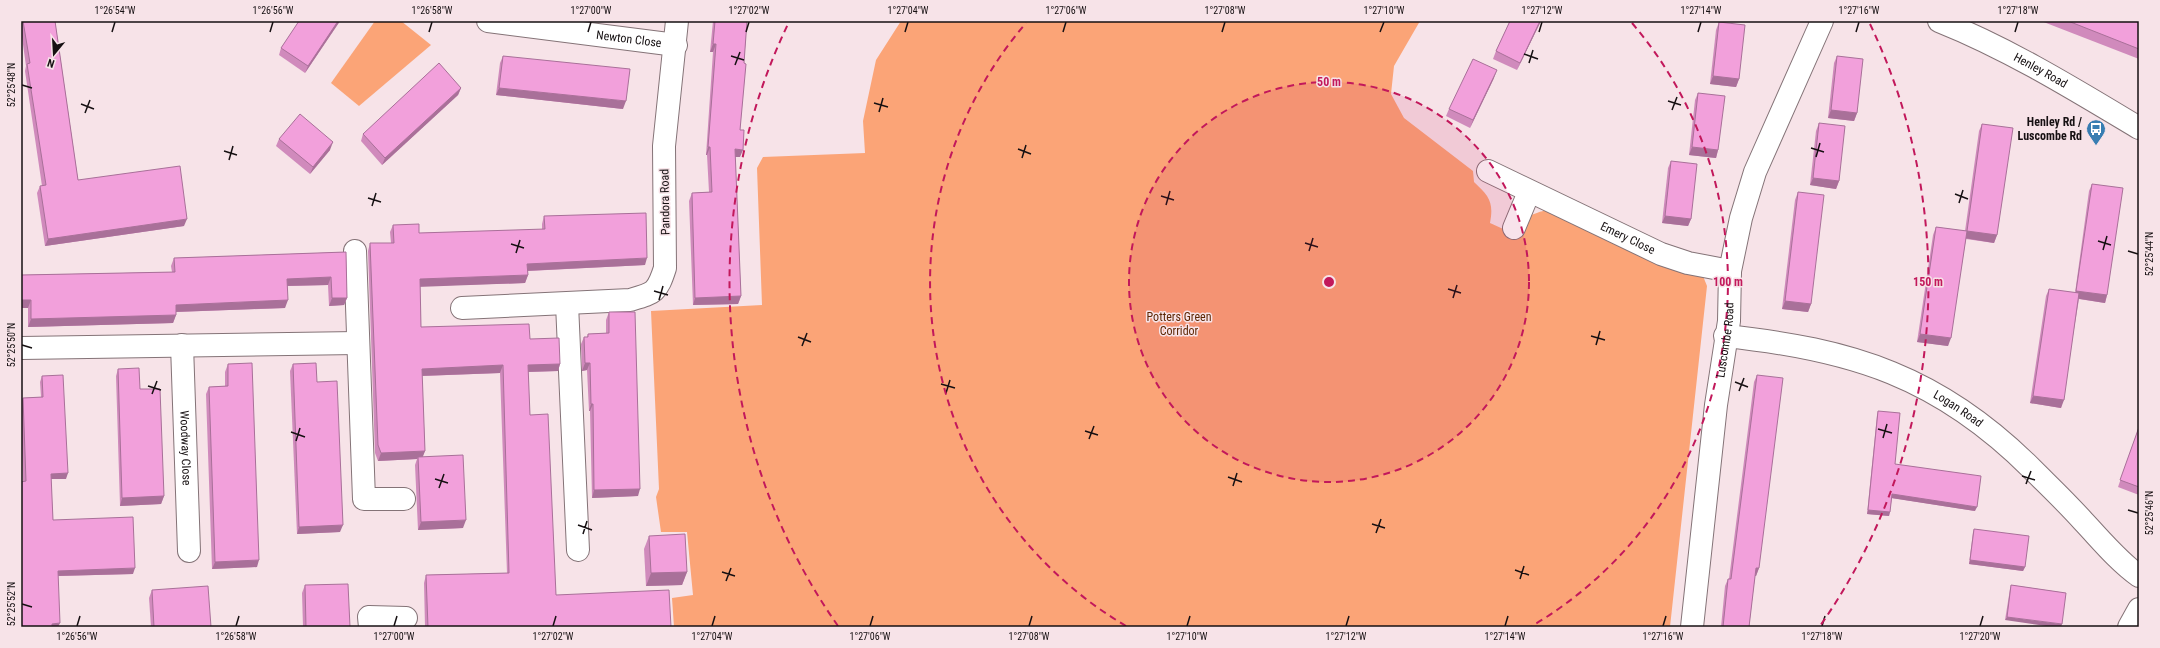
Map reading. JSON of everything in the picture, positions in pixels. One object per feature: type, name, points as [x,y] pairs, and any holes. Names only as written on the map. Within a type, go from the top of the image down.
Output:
[{"type":"street","name":"Newton Close","points":[[488,21],[676,45]]},
{"type":"street","name":"Pandora Road","points":[[462,308],[630,300],[652,294],[661,280],[666,268],[664,146],[676,45],[677,21]]},
{"type":"street","name":"Luscombe Road","points":[[1692,627],[1729,320],[1730,271],[1741,218],[1755,172],[1822,21]]},
{"type":"street","name":"Henley Road","points":[[1939,21],[2011,55],[2077,91],[2139,128]]},
{"type":"street","name":"Emery Close","points":[[1488,171],[1661,254],[1688,263],[1730,271]]},
{"type":"street","points":[[1514,228],[1529,192]]},
{"type":"street","points":[[354,251],[364,499],[404,499]]},
{"type":"street","points":[[567,304],[578,550]]},
{"type":"street","name":"Logan Road","points":[[1726,336],[1806,348],[1862,361],[1913,382],[1956,405],[1996,435],[2031,468],[2104,544],[2139,576]]},
{"type":"street","points":[[21,348],[357,343]]},
{"type":"street","name":"Woodway Close","points":[[182,346],[189,551]]},
{"type":"street","points":[[2129,627],[2139,609]]},
{"type":"street","points":[[370,627],[369,617],[406,618]]},
{"type":"green space","points":[[375,21],[401,21],[431,45],[359,106],[331,83]]},
{"type":"green space","name":"Potters Green Corridor","points":[[901,21],[1420,21],[1394,66],[1391,94],[1404,118],[1473,171],[1474,182],[1487,196],[1491,204],[1490,223],[1512,233],[1519,224],[1527,218],[1536,213],[1547,210],[1703,276],[1707,286],[1670,627],[674,627],[672,598],[693,595],[687,532],[661,532],[656,497],[659,489],[651,311],[762,305],[757,168],[763,157],[865,153],[863,121],[876,60]]},
{"type":"building","points":[[23,21],[55,21],[78,180],[180,166],[187,219],[48,239],[40,186],[46,185],[27,64],[30,63]]},
{"type":"building","points":[[299,21],[338,21],[308,66],[281,48]]},
{"type":"building","points":[[715,21],[747,21],[744,63],[746,64],[740,130],[744,130],[743,150],[735,149],[741,296],[695,298],[692,193],[712,192],[710,147],[708,147],[716,44],[713,44]]},
{"type":"building","points":[[1510,21],[1540,21],[1520,63],[1496,51]]},
{"type":"building","points":[[2068,21],[2139,21],[2139,49]]},
{"type":"building","points":[[1719,22],[1745,25],[1739,79],[1713,76]]},
{"type":"building","points":[[503,56],[630,69],[626,101],[499,88]]},
{"type":"building","points":[[1837,56],[1863,59],[1857,113],[1831,110]]},
{"type":"building","points":[[1473,59],[1497,70],[1473,120],[1449,109]]},
{"type":"building","points":[[439,63],[461,88],[385,158],[363,134]]},
{"type":"building","points":[[1698,93],[1725,96],[1718,150],[1692,147]]},
{"type":"building","points":[[300,114],[333,142],[313,167],[279,139]]},
{"type":"building","points":[[1819,123],[1845,126],[1839,181],[1813,178]]},
{"type":"building","points":[[1982,124],[2013,128],[1997,235],[1967,231]]},
{"type":"building","points":[[1671,161],[1697,164],[1691,219],[1665,216]]},
{"type":"building","points":[[2092,184],[2123,188],[2107,295],[2076,291]]},
{"type":"building","points":[[1798,192],[1824,195],[1811,304],[1785,301]]},
{"type":"building","points":[[646,213],[647,258],[527,264],[528,275],[420,279],[421,327],[529,324],[530,339],[559,338],[560,364],[528,365],[530,415],[548,414],[556,595],[669,590],[671,627],[428,627],[426,575],[509,573],[503,365],[422,369],[425,451],[381,453],[378,445],[370,243],[394,243],[393,225],[419,224],[419,233],[545,229],[544,216]]},
{"type":"building","points":[[1936,227],[1967,231],[1951,338],[1920,334]]},
{"type":"building","points":[[346,252],[347,298],[332,298],[331,277],[287,279],[288,300],[176,305],[176,315],[31,319],[31,300],[21,300],[21,275],[175,272],[174,258]]},
{"type":"building","points":[[2049,289],[2079,293],[2064,400],[2033,396]]},
{"type":"building","points":[[609,312],[635,312],[640,489],[594,490],[593,404],[591,404],[590,363],[585,363],[584,337],[588,337],[588,334],[609,333]]},
{"type":"building","points":[[252,363],[259,560],[215,562],[209,387],[228,386],[228,364]]},
{"type":"building","points":[[316,363],[317,382],[337,381],[343,525],[299,527],[293,364]]},
{"type":"building","points":[[139,368],[140,389],[160,389],[164,496],[122,498],[118,369]]},
{"type":"building","points":[[63,375],[68,473],[51,474],[53,520],[133,517],[135,568],[58,571],[60,623],[52,624],[52,627],[22,627],[21,482],[26,481],[23,398],[43,397],[42,376]]},
{"type":"building","points":[[1757,375],[1783,378],[1759,568],[1756,568],[1749,627],[1723,627],[1728,579],[1731,579]]},
{"type":"building","points":[[1878,411],[1900,413],[1895,464],[1981,476],[1977,507],[1892,494],[1890,512],[1868,510]]},
{"type":"building","points":[[2139,427],[2139,487],[2120,480]]},
{"type":"building","points":[[463,455],[466,520],[421,522],[418,457]]},
{"type":"building","points":[[1974,529],[2029,536],[2025,567],[1970,560]]},
{"type":"building","points":[[685,534],[687,572],[651,573],[649,536]]},
{"type":"building","points":[[348,584],[350,627],[306,627],[305,585]]},
{"type":"building","points":[[2011,585],[2066,593],[2062,624],[2007,617]]},
{"type":"building","points":[[208,586],[211,627],[154,627],[152,590]]},
{"type":"place","name":"Henley Rd / Luscombe Rd","points":[[2096,146]]}]
